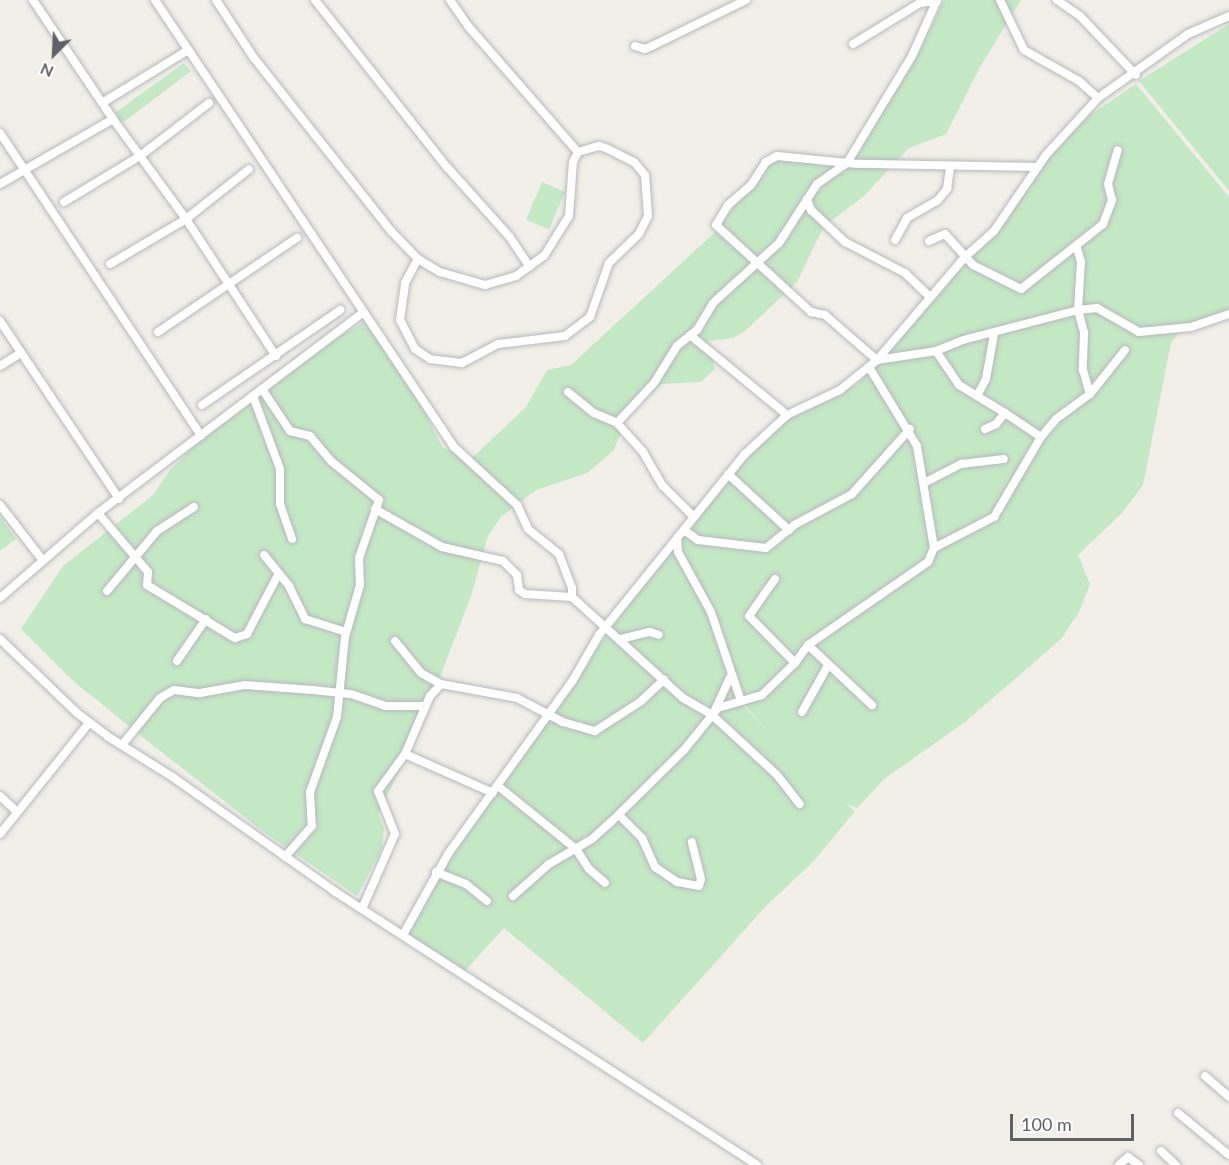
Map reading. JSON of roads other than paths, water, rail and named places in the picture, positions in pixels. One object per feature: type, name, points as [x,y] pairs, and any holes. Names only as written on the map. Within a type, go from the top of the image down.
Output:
[{"type":"street","points":[[33,0],[113,119],[186,219],[276,356]]},
{"type":"street","points":[[155,0],[454,447],[506,494],[528,529],[559,554],[572,588],[572,597]]},
{"type":"street","points":[[216,0],[255,58],[418,259],[463,282],[485,285],[530,267],[558,238],[568,216],[573,162],[578,152],[599,146],[634,162],[645,175],[649,197],[648,216],[639,234],[609,263],[598,300],[579,328],[565,336],[498,344],[462,363],[430,359],[415,349],[400,320],[405,283],[418,259]]},
{"type":"street","points":[[315,0],[447,167],[509,236],[530,267]]},
{"type":"street","points":[[635,45],[645,49],[746,0]]},
{"type":"street","points":[[853,44],[920,3],[937,0]]},
{"type":"street","points":[[617,423],[654,383],[677,346],[690,335],[713,303],[760,263],[779,243],[817,184],[847,163],[912,56],[937,0]]},
{"type":"street","points":[[1000,0],[1024,50],[1079,81],[1098,98]]},
{"type":"street","points":[[1057,0],[1080,16],[1136,75]]},
{"type":"street","points":[[451,1],[578,152]]},
{"type":"street","points":[[403,935],[436,872],[496,790],[606,626],[728,474],[787,415],[840,390],[877,360],[929,296],[964,258],[994,231],[1038,167],[1098,98],[1136,75],[1188,34],[1229,16]]},
{"type":"street","points":[[102,103],[188,50]]},
{"type":"street","points":[[64,202],[140,156],[209,103]]},
{"type":"street","points":[[0,184],[24,167],[113,119]]},
{"type":"street","points":[[0,133],[201,435]]},
{"type":"street","points":[[930,241],[945,234],[964,258],[1018,290],[1098,231],[1112,200],[1108,184],[1118,150]]},
{"type":"street","points":[[1038,167],[950,167],[847,163],[773,157],[728,205],[717,225],[811,312],[825,315],[877,360],[936,351],[950,344],[1078,310],[1097,308],[1139,332],[1191,327],[1229,314]]},
{"type":"street","points":[[895,240],[907,218],[937,201],[947,189],[950,167]]},
{"type":"street","points":[[110,264],[186,219],[249,169]]},
{"type":"street","points":[[807,199],[811,210],[845,242],[905,273],[929,296]]},
{"type":"street","points":[[158,332],[297,238]]},
{"type":"street","points":[[1077,248],[1081,262],[1078,310],[1084,333],[1083,370],[1090,394]]},
{"type":"street","points":[[202,405],[340,310]]},
{"type":"street","points":[[0,598],[41,558],[98,513],[363,312]]},
{"type":"street","points":[[0,321],[119,499]]},
{"type":"street","points":[[978,394],[986,379],[994,333]]},
{"type":"street","points":[[690,335],[787,415]]},
{"type":"street","points":[[934,548],[994,517],[1041,437],[1056,419],[1090,394],[1125,350]]},
{"type":"street","points":[[936,351],[959,385],[978,394],[1041,437]]},
{"type":"street","points":[[0,366],[21,353]]},
{"type":"street","points":[[713,714],[741,701],[762,695],[795,663],[808,645],[928,562],[934,548],[924,483],[910,429],[894,412],[869,367]]},
{"type":"street","points":[[262,389],[290,431],[310,436],[331,460],[379,500],[360,551],[360,585],[346,632],[332,734],[310,792],[312,826],[285,857]]},
{"type":"street","points":[[568,392],[594,413],[617,423],[643,452],[663,486],[694,517]]},
{"type":"street","points":[[253,396],[280,470],[280,504],[292,539]]},
{"type":"street","points":[[985,429],[996,424],[1005,412]]},
{"type":"street","points":[[684,530],[698,540],[765,548],[789,530],[852,494],[910,429]]},
{"type":"street","points":[[924,483],[961,464],[1004,459]]},
{"type":"street","points":[[728,474],[770,509],[789,530]]},
{"type":"street","points":[[0,505],[41,558]]},
{"type":"street","points":[[107,591],[133,557],[158,531],[194,507]]},
{"type":"street","points":[[375,509],[442,547],[503,561],[517,575],[519,590],[525,594],[572,597],[621,639],[683,698],[713,714],[777,775],[800,804]]},
{"type":"street","points":[[98,513],[148,572],[147,585],[228,634],[244,637],[278,574]]},
{"type":"street","points":[[677,538],[678,552],[711,612],[730,677],[741,701]]},
{"type":"street","points":[[264,555],[289,586],[305,619],[346,632]]},
{"type":"street","points":[[775,579],[749,616],[795,663]]},
{"type":"street","points":[[177,661],[206,619]]},
{"type":"street","points":[[621,639],[650,633],[659,635]]},
{"type":"street","points":[[0,639],[89,723],[362,909],[758,1165]]},
{"type":"street","points":[[395,641],[421,673],[441,684],[517,698],[579,727],[600,730],[640,702],[664,680]]},
{"type":"street","points":[[808,645],[824,658],[827,667],[872,705]]},
{"type":"street","points":[[802,711],[827,667]]},
{"type":"street","points":[[513,896],[549,864],[576,849],[619,815],[684,750],[713,714],[730,677]]},
{"type":"street","points":[[362,909],[395,834],[378,791],[405,754],[425,706],[441,684]]},
{"type":"street","points":[[122,745],[160,698],[174,690],[200,693],[245,685],[314,690],[339,696],[351,694],[385,706],[425,706]]},
{"type":"street","points":[[0,834],[89,723]]},
{"type":"street","points":[[405,754],[496,790],[576,849],[589,869],[605,883]]},
{"type":"street","points":[[0,796],[17,812]]},
{"type":"street","points":[[619,815],[642,838],[654,867],[677,882],[699,886],[692,842]]},
{"type":"street","points":[[436,872],[466,885],[487,902]]},
{"type":"street","points":[[1205,1076],[1229,1096]]},
{"type":"street","points":[[1178,1113],[1229,1155]]},
{"type":"street","points":[[1161,1150],[1176,1165]]},
{"type":"street","points":[[1119,1165],[1128,1157],[1139,1165]]}]
